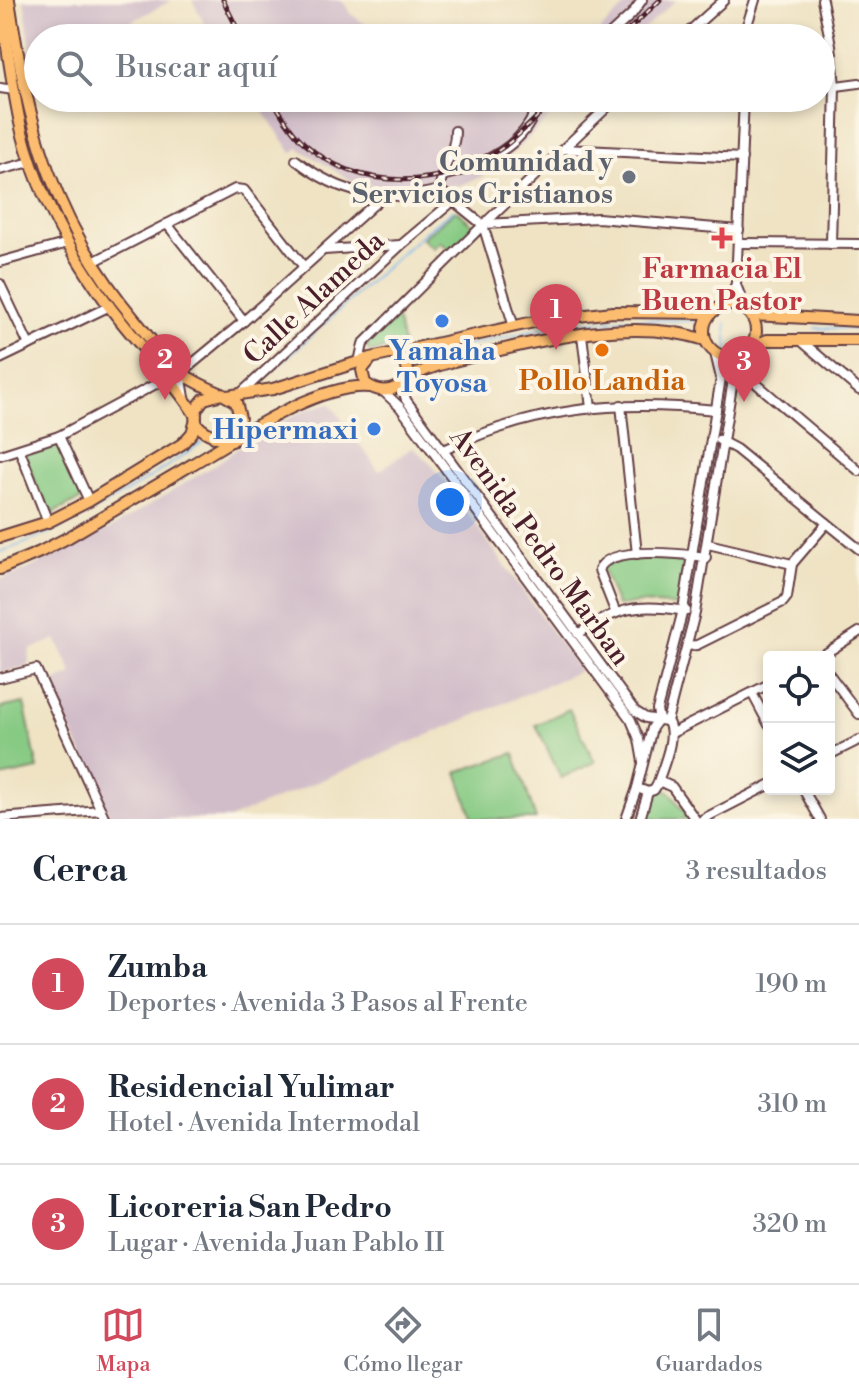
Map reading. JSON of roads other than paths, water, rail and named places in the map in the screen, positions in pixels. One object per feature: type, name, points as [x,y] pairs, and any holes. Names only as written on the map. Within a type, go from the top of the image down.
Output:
[{"type":"main road","points":[[0,0],[13,84],[31,162],[54,203],[119,300],[181,373],[225,395],[238,407],[238,423],[232,441]]},
{"type":"main road","points":[[9,0],[24,79]]},
{"type":"main road","points":[[30,112],[68,243],[110,306],[185,399],[203,431],[232,441]]},
{"type":"main road","points":[[0,537],[48,522],[89,501],[182,444],[192,433],[204,399],[273,389],[371,358],[543,320],[613,312],[711,313],[726,305],[749,313],[859,321]]},
{"type":"main road","points":[[711,313],[704,326],[705,340],[715,353],[726,357],[747,351],[767,340],[859,340]]},
{"type":"main road","points":[[747,351],[757,334],[749,313]]},
{"type":"main road","points":[[0,569],[59,542],[232,441],[311,400],[352,387],[383,391],[431,367],[582,335],[654,331],[685,334],[705,340]]},
{"type":"main road","points":[[388,354],[404,360],[408,370],[403,382]]},
{"type":"main road","points":[[369,387],[362,379],[362,370],[371,358]]},
{"type":"main road","points":[[214,437],[226,436],[238,423]]},
{"type":"street","points":[[621,24],[642,0]]},
{"type":"street","points":[[697,24],[724,0]]},
{"type":"street","points":[[747,24],[755,0]]},
{"type":"street","points":[[822,0],[827,24]]},
{"type":"street","points":[[835,86],[859,83]]},
{"type":"street","points":[[0,85],[13,84]]},
{"type":"street","points":[[442,176],[463,172],[513,141],[531,121],[534,112]]},
{"type":"street","points":[[359,362],[363,344],[603,112]]},
{"type":"street","points":[[726,305],[736,284],[744,112]]},
{"type":"street","points":[[831,244],[834,112]]},
{"type":"street","points":[[440,190],[442,176],[455,144],[455,131]]},
{"type":"street","points":[[565,149],[742,158]]},
{"type":"street","points":[[296,160],[328,182],[381,198],[410,197],[440,190]]},
{"type":"street","points":[[0,170],[31,162]]},
{"type":"street","points":[[93,262],[240,189],[304,267]]},
{"type":"street","points":[[440,190],[483,225],[514,327]]},
{"type":"street","points":[[185,399],[181,373],[381,198]]},
{"type":"street","name":"Calle Alameda","points":[[240,394],[452,202]]},
{"type":"street","points":[[483,225],[598,218],[739,230]]},
{"type":"street","points":[[167,224],[244,321]]},
{"type":"street","points":[[0,262],[68,243]]},
{"type":"street","points":[[739,243],[859,244]]},
{"type":"street","points":[[324,250],[401,245]]},
{"type":"street","points":[[0,284],[29,345]]},
{"type":"street","points":[[736,284],[749,313]]},
{"type":"street","points":[[0,359],[110,306]]},
{"type":"street","points":[[582,335],[591,408]]},
{"type":"street","points":[[799,339],[859,390]]},
{"type":"street","points":[[822,339],[822,359]]},
{"type":"street","points":[[626,819],[652,728],[661,720],[687,646],[706,557],[733,380],[747,351]]},
{"type":"street","points":[[637,788],[648,792],[654,790],[672,733],[670,723],[661,720],[657,710],[683,610],[712,435],[721,378],[715,353]]},
{"type":"street","points":[[738,368],[859,471]]},
{"type":"street","points":[[0,455],[59,436],[167,378]]},
{"type":"street","name":"Avenida Pedro Marban","points":[[403,382],[406,400],[635,711],[646,718],[661,720]]},
{"type":"street","name":"Avenida Pedro Marban","points":[[383,391],[400,407],[631,720],[639,739],[643,762]]},
{"type":"street","points":[[621,405],[637,554]]},
{"type":"street","points":[[444,450],[515,421],[553,412],[621,405],[667,405],[716,410]]},
{"type":"street","points":[[712,435],[736,449],[858,547]]},
{"type":"street","points":[[59,436],[89,501]]},
{"type":"street","points":[[20,451],[48,522]]},
{"type":"street","points":[[687,646],[697,645],[783,602],[787,597],[792,564],[827,523]]},
{"type":"street","points":[[708,544],[792,564]]},
{"type":"street","points":[[615,611],[599,570],[601,562],[607,558],[637,554],[706,557]]},
{"type":"street","points":[[578,634],[615,611],[639,607],[695,613]]},
{"type":"street","points":[[829,651],[859,632]]},
{"type":"street","points":[[0,678],[36,669],[103,814],[6,818]]},
{"type":"street","points":[[835,682],[859,714]]},
{"type":"street","points":[[672,733],[763,687]]},
{"type":"street","points":[[752,693],[768,723]]},
{"type":"street","points":[[835,752],[859,740]]},
{"type":"street","points":[[659,781],[672,787],[695,819]]},
{"type":"street","points":[[703,819],[763,788]]},
{"type":"street","points":[[640,819],[648,792]]},
{"type":"street","points":[[806,795],[820,819]]},
{"type":"waterway","points":[[261,381],[453,210]]},
{"type":"waterway","points":[[423,356],[564,324],[626,319],[693,321]]},
{"type":"waterway","points":[[726,323],[728,352]]},
{"type":"waterway","points":[[815,328],[859,329]]},
{"type":"waterway","points":[[719,432],[728,369]]},
{"type":"waterway","points":[[0,552],[79,519],[201,443]]},
{"type":"waterway","points":[[700,550],[717,443]]},
{"type":"waterway","points":[[689,606],[698,561]]},
{"type":"waterway","points":[[664,714],[687,616]]},
{"type":"waterway","points":[[644,783],[661,726]]},
{"type":"waterway","points":[[631,819],[636,801]]},
{"type":"railway","points":[[223,0],[235,24]]},
{"type":"railway","points":[[635,24],[660,0]]},
{"type":"railway","points":[[280,112],[294,133],[326,159],[350,171],[402,180],[455,172],[479,162],[502,148],[542,112]]},
{"type":"place","name":"Comunidad y Servicios Cristianos","points":[[629,177]]},
{"type":"place","name":"Farmacia El Buen Pastor","points":[[722,238]]},
{"type":"place","name":"Yamaha Toyosa","points":[[442,321]]},
{"type":"place","name":"Zumba","points":[[556,350]]},
{"type":"place","name":"Pollo Landia","points":[[602,350]]},
{"type":"place","name":"Residencial Yulimar","points":[[165,400]]},
{"type":"place","name":"Licoreria San Pedro","points":[[744,402]]},
{"type":"place","name":"Hipermaxi","points":[[374,429]]}]
